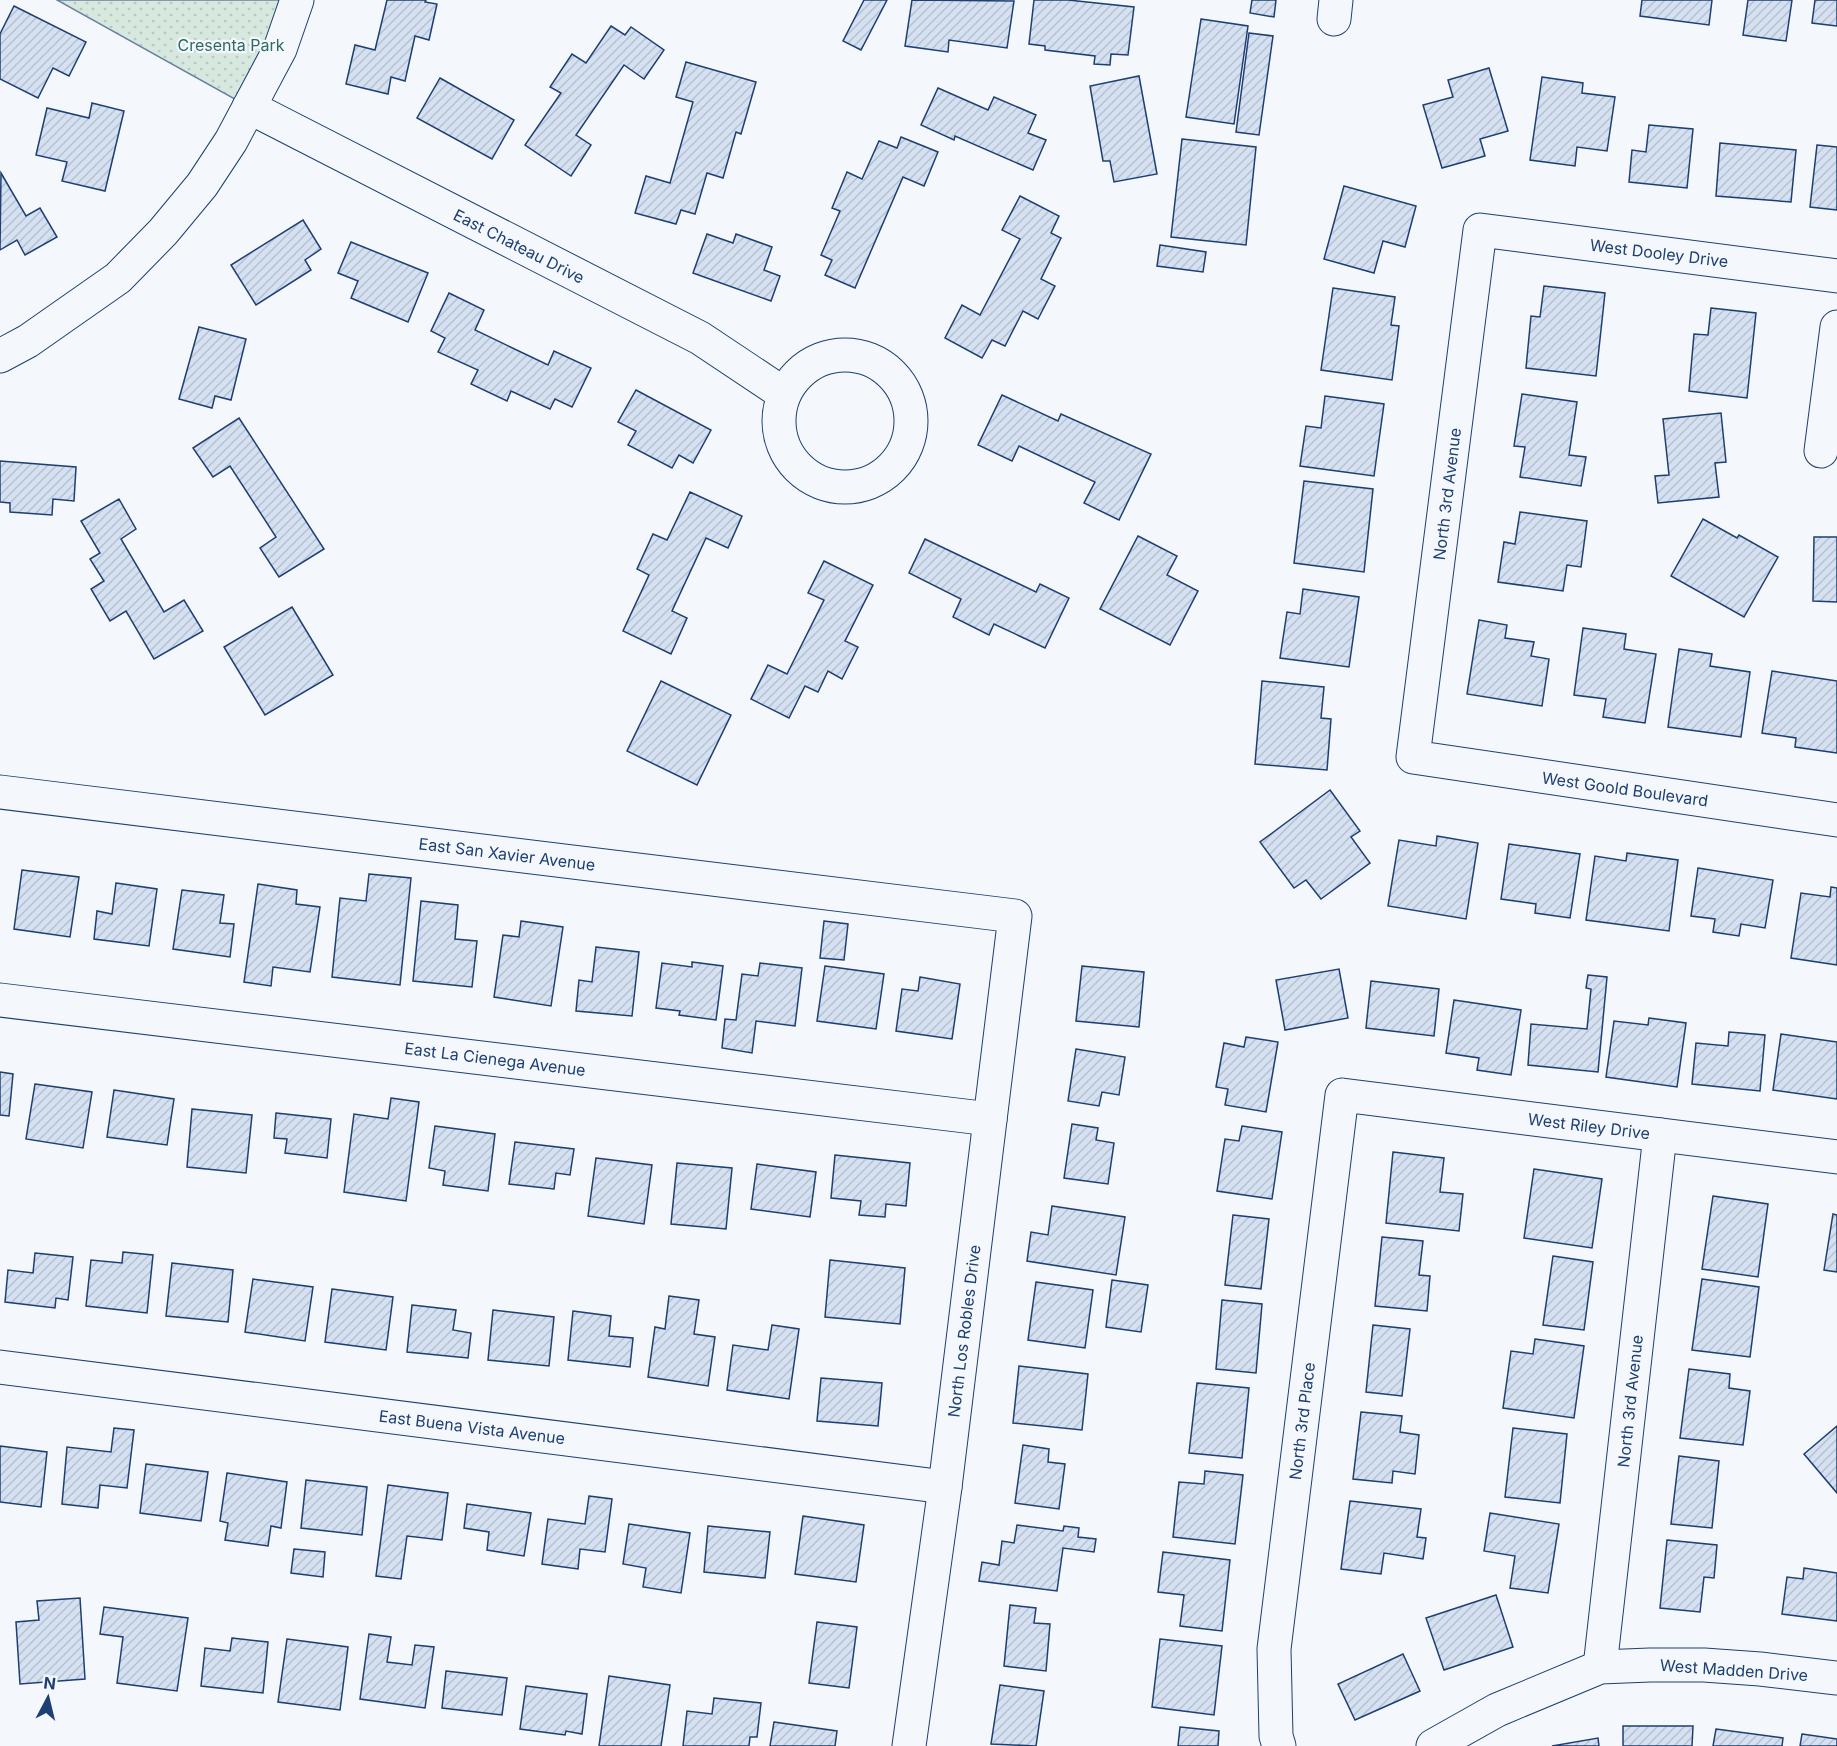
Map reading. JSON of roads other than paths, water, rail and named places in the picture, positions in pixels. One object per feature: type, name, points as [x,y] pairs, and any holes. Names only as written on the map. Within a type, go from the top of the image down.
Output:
[{"type":"street","points":[[0,356],[28,341],[118,278],[163,232],[202,185],[231,141],[280,49],[297,0]]},
{"type":"street","name":"East Chateau Drive","points":[[249,107],[700,338],[783,394]]},
{"type":"street","name":"West Dooley Drive","points":[[1480,230],[1837,276]]},
{"type":"street","name":"North 3rd Avenue","points":[[1413,757],[1480,230]]},
{"type":"street","points":[[1821,451],[1837,327]]},
{"type":"street","points":[[850,355],[870,360],[888,371],[901,386],[909,405],[911,425],[907,444],[897,462],[882,476],[864,484],[843,487],[821,483],[802,472],[788,456],[780,436],[778,415],[783,394],[795,377],[811,364],[830,356],[850,355]]},
{"type":"street","name":"West Goold Boulevard","points":[[1413,757],[1837,820]]},
{"type":"street","name":"East San Xavier Avenue","points":[[0,792],[1015,916]]},
{"type":"street","name":"North Los Robles Drive","points":[[909,1746],[945,1487],[1015,916]]},
{"type":"street","name":"East La Cienega Avenue","points":[[0,1000],[990,1119]]},
{"type":"street","name":"West Riley Drive","points":[[1342,1095],[1837,1157]]},
{"type":"street","name":"North 3rd Place","points":[[1279,1746],[1276,1736],[1274,1649],[1342,1095]]},
{"type":"street","name":"North 3rd Avenue","points":[[1600,1667],[1660,1135]]},
{"type":"street","name":"East Buena Vista Avenue","points":[[0,1366],[945,1487]]},
{"type":"street","name":"West Madden Drive","points":[[1433,1746],[1497,1710],[1600,1667],[1704,1665],[1837,1678]]},
{"type":"park label","name":"Cresenta Park","points":[[231,45]]}]
